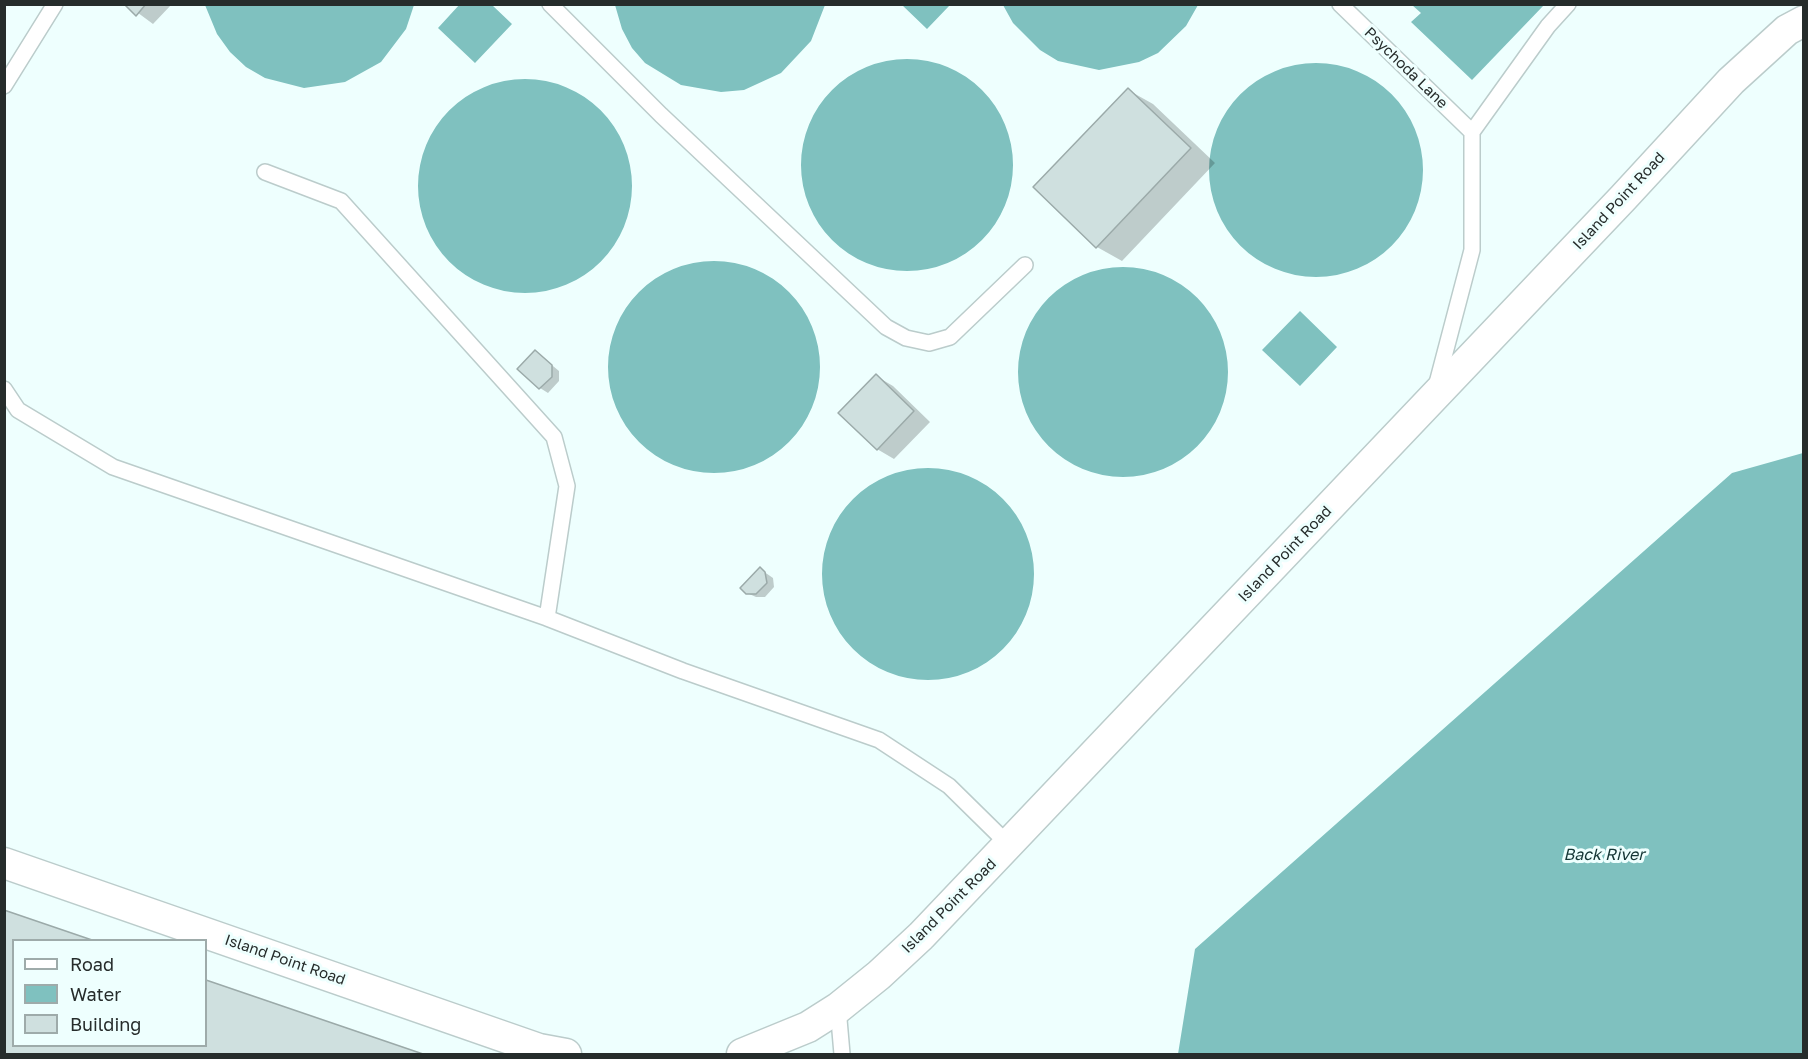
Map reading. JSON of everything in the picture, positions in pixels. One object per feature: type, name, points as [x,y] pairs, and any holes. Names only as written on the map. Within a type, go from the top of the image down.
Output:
[{"type":"street","name":"Island Point Road","points":[[742,1054],[807,1027],[838,1008],[879,975],[921,936],[1731,81],[1787,30],[1803,21]]},
{"type":"street","name":"Island Point Road","points":[[4,863],[539,1049],[566,1054]]},
{"type":"lane","points":[[4,87],[55,4]]},
{"type":"lane","points":[[550,4],[661,114],[886,327],[906,338],[929,343],[950,337],[1026,265]]},
{"type":"lane","name":"Psychoda Lane","points":[[1340,4],[1472,132]]},
{"type":"lane","points":[[1432,399],[1472,250],[1472,132],[1548,26],[1568,4]]},
{"type":"lane","points":[[265,172],[341,201],[554,437],[567,486],[547,618]]},
{"type":"lane","points":[[4,388],[18,411],[113,467],[547,618],[683,671],[879,740],[949,786],[1009,845]]},
{"type":"lane","points":[[838,1008],[842,1054]]},
{"type":"water","points":[[205,4],[414,5],[406,29],[381,62],[345,82],[304,88],[265,78],[246,67],[230,52],[217,34]]},
{"type":"water","points":[[460,4],[492,5],[512,24],[475,63],[438,28]]},
{"type":"water","points":[[615,4],[825,5],[811,41],[781,73],[744,90],[721,92],[681,85],[645,63],[632,48],[622,29]]},
{"type":"water","points":[[902,5],[950,5],[927,29]]},
{"type":"water","points":[[1003,5],[1198,5],[1186,26],[1158,53],[1139,62],[1099,70],[1058,61],[1040,50],[1013,23]]},
{"type":"water","points":[[1412,5],[1544,5],[1472,80],[1411,22],[1421,13]]},
{"type":"water","points":[[897,59],[917,59],[938,63],[957,71],[982,90],[995,106],[1005,124],[1011,144],[1013,165],[1011,186],[1005,206],[995,224],[982,240],[957,259],[938,267],[917,271],[897,271],[876,267],[857,259],[825,232],[813,215],[805,196],[801,175],[801,155],[805,134],[813,115],[840,83],[857,71],[876,63]]},
{"type":"water","points":[[1305,63],[1327,63],[1347,67],[1367,75],[1392,94],[1411,119],[1419,139],[1423,170],[1419,201],[1411,221],[1392,246],[1367,265],[1347,273],[1327,277],[1305,277],[1285,273],[1265,265],[1233,238],[1221,221],[1213,201],[1209,181],[1209,159],[1213,139],[1221,119],[1248,87],[1265,75],[1285,67]]},
{"type":"water","points":[[514,79],[536,79],[556,83],[576,91],[601,110],[620,135],[628,155],[632,186],[628,217],[620,237],[601,262],[576,281],[556,289],[536,293],[514,293],[494,289],[474,281],[442,254],[430,237],[422,217],[418,197],[418,175],[422,155],[430,135],[457,103],[474,91],[494,83]]},
{"type":"water","points":[[704,261],[724,261],[745,265],[764,273],[789,292],[802,308],[812,326],[818,346],[820,367],[818,388],[812,408],[802,426],[789,442],[764,461],[745,469],[724,473],[704,473],[683,469],[664,461],[632,434],[620,417],[612,398],[608,377],[608,357],[612,336],[620,317],[647,285],[664,273],[683,265]]},
{"type":"water","points":[[1113,267],[1133,267],[1154,271],[1173,279],[1198,297],[1211,313],[1224,341],[1228,372],[1224,403],[1211,431],[1198,447],[1182,460],[1154,473],[1133,477],[1113,477],[1092,473],[1073,465],[1056,454],[1041,439],[1022,403],[1018,382],[1018,362],[1022,341],[1030,322],[1041,305],[1056,290],[1092,271]]},
{"type":"water","points":[[1300,311],[1337,347],[1300,386],[1262,350]]},
{"type":"water","name":"Back River","points":[[1803,453],[1803,1054],[1178,1054],[1195,949],[1732,473]]},
{"type":"water","points":[[928,468],[949,470],[969,476],[987,486],[1003,499],[1016,515],[1026,533],[1032,553],[1034,574],[1032,595],[1026,615],[1016,633],[1003,649],[987,662],[969,672],[949,678],[928,680],[907,678],[887,672],[869,662],[853,649],[840,633],[830,615],[824,595],[822,574],[824,553],[830,533],[840,515],[853,499],[869,486],[887,476],[907,470]]},
{"type":"building","points":[[124,4],[146,4],[136,16]]},
{"type":"building","points":[[1128,88],[1191,148],[1096,248],[1033,187]]},
{"type":"building","points":[[535,350],[552,365],[552,377],[539,389],[517,369]]},
{"type":"building","points":[[876,374],[914,411],[877,450],[838,413]]},
{"type":"building","points":[[760,567],[765,572],[767,583],[756,594],[746,594],[740,588]]},
{"type":"building","points":[[4,910],[89,939],[12,939],[12,1047],[207,1047],[207,980],[423,1054],[4,1054]]}]
